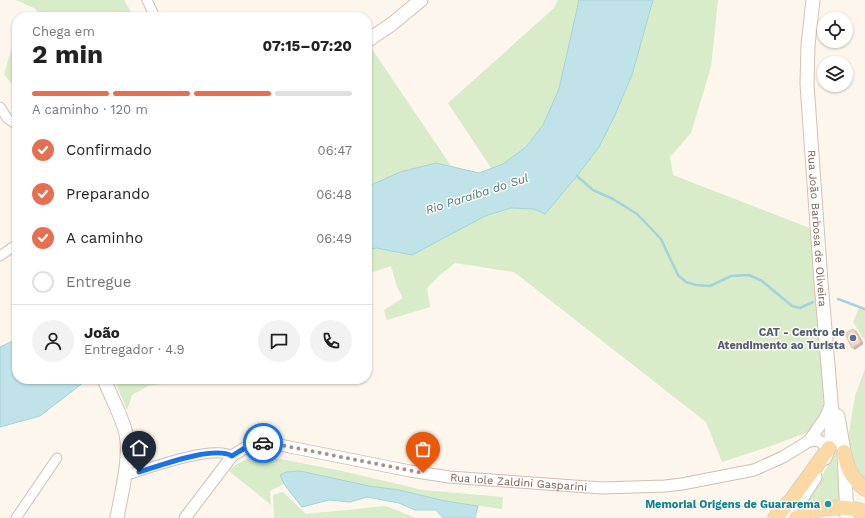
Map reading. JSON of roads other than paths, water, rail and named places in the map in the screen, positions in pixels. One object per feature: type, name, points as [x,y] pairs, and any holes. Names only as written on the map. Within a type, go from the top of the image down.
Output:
[{"type":"main road","points":[[372,38],[392,24],[420,0]]},
{"type":"main road","name":"Rua João Barbosa de Oliveira","points":[[789,518],[825,461],[829,448],[832,428],[807,84],[808,45],[813,0]]},
{"type":"main road","name":"Rua João Barbosa de Oliveira","points":[[818,0],[814,95],[815,116],[834,392],[844,452],[847,513]]},
{"type":"main road","points":[[106,384],[126,435],[127,445],[125,476],[117,518]]},
{"type":"main road","points":[[775,518],[792,500],[829,448]]},
{"type":"main road","points":[[844,452],[847,467],[851,475],[865,489]]},
{"type":"main road","points":[[796,518],[810,512],[827,508],[840,507],[847,513],[865,512]]},
{"type":"main road","points":[[810,512],[824,512],[835,518]]},
{"type":"street","points":[[147,0],[153,12]]},
{"type":"street","points":[[0,107],[7,118],[12,122]]},
{"type":"street","points":[[0,256],[12,248]]},
{"type":"street","name":"Rua Iole Zaldini Gasparini","points":[[185,518],[232,456],[245,448],[259,443],[270,443],[410,471],[449,477],[602,488],[648,487],[682,484],[754,470],[784,457],[809,441],[825,418],[831,404]]},
{"type":"street","points":[[809,441],[818,440],[829,448]]},
{"type":"street","points":[[125,476],[212,452],[228,453],[232,456]]},
{"type":"street","points":[[16,518],[57,458]]},
{"type":"water","name":"Rio Paraíba do Sul","points":[[579,0],[653,0],[632,75],[615,115],[599,147],[545,214],[534,209],[511,208],[485,216],[412,255],[376,248],[372,249],[372,185],[400,172],[436,163],[479,173],[503,164],[526,147],[543,125],[559,89]]},
{"type":"water","points":[[12,341],[12,384],[82,384],[40,416],[0,427],[0,347]]},
{"type":"water","points":[[300,471],[369,486],[399,490],[445,501],[478,506],[475,518],[443,518],[436,510],[415,510],[399,503],[367,497],[350,502],[329,500],[302,507],[284,484],[280,475],[286,472]]},
{"type":"waterway","points":[[577,176],[593,190],[613,199],[637,214],[661,239],[678,275],[686,282],[696,285],[710,286],[731,276],[749,275],[762,281],[792,306],[800,308],[813,302]]},
{"type":"waterway","points":[[838,299],[865,309]]},
{"type":"place","name":"CAT - Centro de Atendimento ao Turista","points":[[853,338]]},
{"type":"place","name":"Memorial Origens de Guararema","points":[[828,504]]}]
